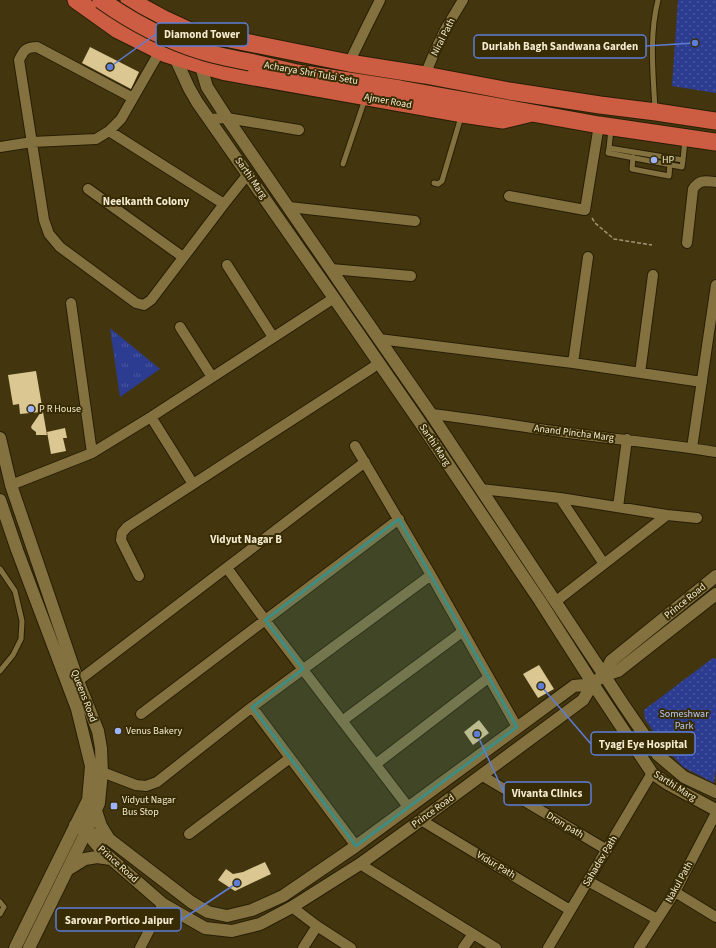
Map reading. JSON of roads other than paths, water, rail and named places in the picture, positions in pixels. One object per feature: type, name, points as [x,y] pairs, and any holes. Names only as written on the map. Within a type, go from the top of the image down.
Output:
[{"type":"highway","name":"Ajmer Road","points":[[76,0],[118,30],[167,54],[226,72],[503,120],[532,113],[605,129],[685,141],[716,142]]},
{"type":"highway","name":"Acharya Shri Tulsi Setu","points":[[101,0],[118,12],[160,36],[203,52],[297,73],[400,89],[532,113]]},
{"type":"highway","points":[[139,3],[164,19],[190,31],[349,63],[517,92],[716,121]]},
{"type":"street","points":[[349,63],[380,0]]},
{"type":"street","name":"Niral Path","points":[[425,75],[446,28],[463,0]]},
{"type":"street","name":"Sarthi Marg","points":[[164,19],[167,54],[192,93],[419,421],[540,601],[652,773],[668,784],[716,810]]},
{"type":"street","points":[[190,31],[207,87],[227,118],[431,414],[658,755],[684,777],[716,792]]},
{"type":"street","points":[[132,98],[37,47],[29,47],[23,52],[19,60],[44,220],[49,234],[60,247],[136,303],[144,305],[151,300],[248,174]]},
{"type":"street","points":[[0,147],[32,142],[96,139],[109,131],[121,119],[132,98],[167,54]]},
{"type":"street","points":[[209,119],[227,118],[299,130]]},
{"type":"street","points":[[509,196],[585,210],[605,129]]},
{"type":"street","points":[[109,131],[224,204]]},
{"type":"street","points":[[685,141],[716,149]]},
{"type":"street","points":[[687,243],[694,189],[697,183],[703,180],[716,182]]},
{"type":"street","points":[[88,188],[183,257]]},
{"type":"street","points":[[289,207],[415,221]]},
{"type":"street","points":[[573,363],[588,257]]},
{"type":"street","points":[[227,266],[273,337]]},
{"type":"street","points":[[331,269],[411,276]]},
{"type":"street","points":[[640,373],[653,275]]},
{"type":"street","points":[[692,448],[716,285]]},
{"type":"street","points":[[11,485],[92,453],[125,434],[334,298]]},
{"type":"street","points":[[71,303],[92,453]]},
{"type":"street","points":[[180,327],[212,376]]},
{"type":"street","points":[[367,347],[379,339],[573,363],[702,382]]},
{"type":"street","points":[[139,576],[121,540],[122,533],[127,527],[372,368],[378,362]]},
{"type":"street","points":[[419,421],[431,414]]},
{"type":"street","name":"Anand Pincha Marg","points":[[431,414],[716,452]]},
{"type":"street","points":[[151,417],[193,484]]},
{"type":"street","name":"Queens Road","points":[[0,438],[11,485],[78,681],[98,731],[101,748],[102,772],[99,803],[30,948]]},
{"type":"street","points":[[618,507],[627,439]]},
{"type":"street","points":[[356,446],[517,727]]},
{"type":"street","points":[[78,681],[365,462]]},
{"type":"street","points":[[484,494],[560,498],[667,515],[697,518]]},
{"type":"street","points":[[476,506],[484,494]]},
{"type":"street","points":[[560,498],[604,564]]},
{"type":"street","name":"Queens Road","points":[[0,500],[24,570],[77,709],[91,766],[88,800],[15,948]]},
{"type":"street","points":[[556,602],[667,515]]},
{"type":"street","points":[[141,714],[399,519]]},
{"type":"street","points":[[24,570],[38,564]]},
{"type":"street","points":[[226,568],[409,808]]},
{"type":"street","points":[[102,772],[136,785],[146,786],[157,782],[252,707],[431,576]]},
{"type":"street","name":"Prince Road","points":[[604,675],[611,661],[716,576]]},
{"type":"street","name":"Prince Road","points":[[86,832],[100,850],[163,904],[205,928],[232,931],[260,924],[292,908],[360,864],[583,700],[593,684],[604,675],[618,671],[714,599]]},
{"type":"street","points":[[342,720],[462,632]]},
{"type":"street","points":[[376,764],[488,678]]},
{"type":"street","name":"Prince Road","points":[[86,832],[109,839],[191,902],[208,912],[227,916],[252,910],[283,896],[356,846],[574,686],[593,684]]},
{"type":"street","points":[[252,707],[356,846]]},
{"type":"street","points":[[189,834],[290,758]]},
{"type":"street","name":"Sahadev Path","points":[[548,948],[652,773]]},
{"type":"street","name":"Dron path","points":[[482,775],[607,850]]},
{"type":"street","points":[[96,811],[101,826],[109,839]]},
{"type":"street","name":"Nakul Path","points":[[639,948],[675,892],[716,814]]},
{"type":"street","name":"Vidur Path","points":[[421,820],[570,910]]},
{"type":"street","points":[[75,826],[86,832]]},
{"type":"street","points":[[68,870],[85,859],[97,857],[112,859]]},
{"type":"street","points":[[360,864],[496,948]]},
{"type":"street","points":[[588,880],[657,919]]},
{"type":"street","points":[[675,892],[716,917]]},
{"type":"street","points":[[140,948],[163,904]]},
{"type":"street","points":[[292,908],[351,948]]},
{"type":"street","points":[[303,948],[317,926]]},
{"type":"street","points":[[463,948],[473,934]]},
{"type":"lane","points":[[656,112],[652,45],[655,10],[658,0]]},
{"type":"lane","points":[[342,164],[366,96]]},
{"type":"lane","points":[[434,184],[442,182],[462,114]]},
{"type":"lane","points":[[605,129],[609,148],[608,153],[682,167],[685,141]]},
{"type":"lane","points":[[609,148],[683,160]]},
{"type":"lane","points":[[632,157],[632,169],[669,176],[670,164]]},
{"type":"lane","points":[[0,569],[15,591],[22,621],[21,639],[13,655],[0,671]]},
{"type":"lane","points":[[0,902],[4,907],[0,914]]},
{"type":"place","name":"Durlabh Bagh Sandwana Garden","points":[[695,43]]},
{"type":"place","name":"Diamond Tower","points":[[110,67]]},
{"type":"place","name":"HP","points":[[654,160]]},
{"type":"place","name":"P R House","points":[[31,409]]},
{"type":"place","name":"Tyagi Eye Hospital","points":[[541,686]]},
{"type":"place","name":"Venus Bakery","points":[[118,731]]},
{"type":"place","name":"Vivanta Clinics","points":[[477,734]]},
{"type":"place","name":"Vidyut Nagar Bus Stop","points":[[114,806]]},
{"type":"place","name":"Sarovar Portico Jaipur","points":[[237,883]]},
{"type":"district","name":"Neelkanth Colony","points":[[146,201]]},
{"type":"district","name":"Vidyut Nagar B","points":[[246,539]]},
{"type":"park label","name":"Someshwar Park","points":[[684,720]]}]
